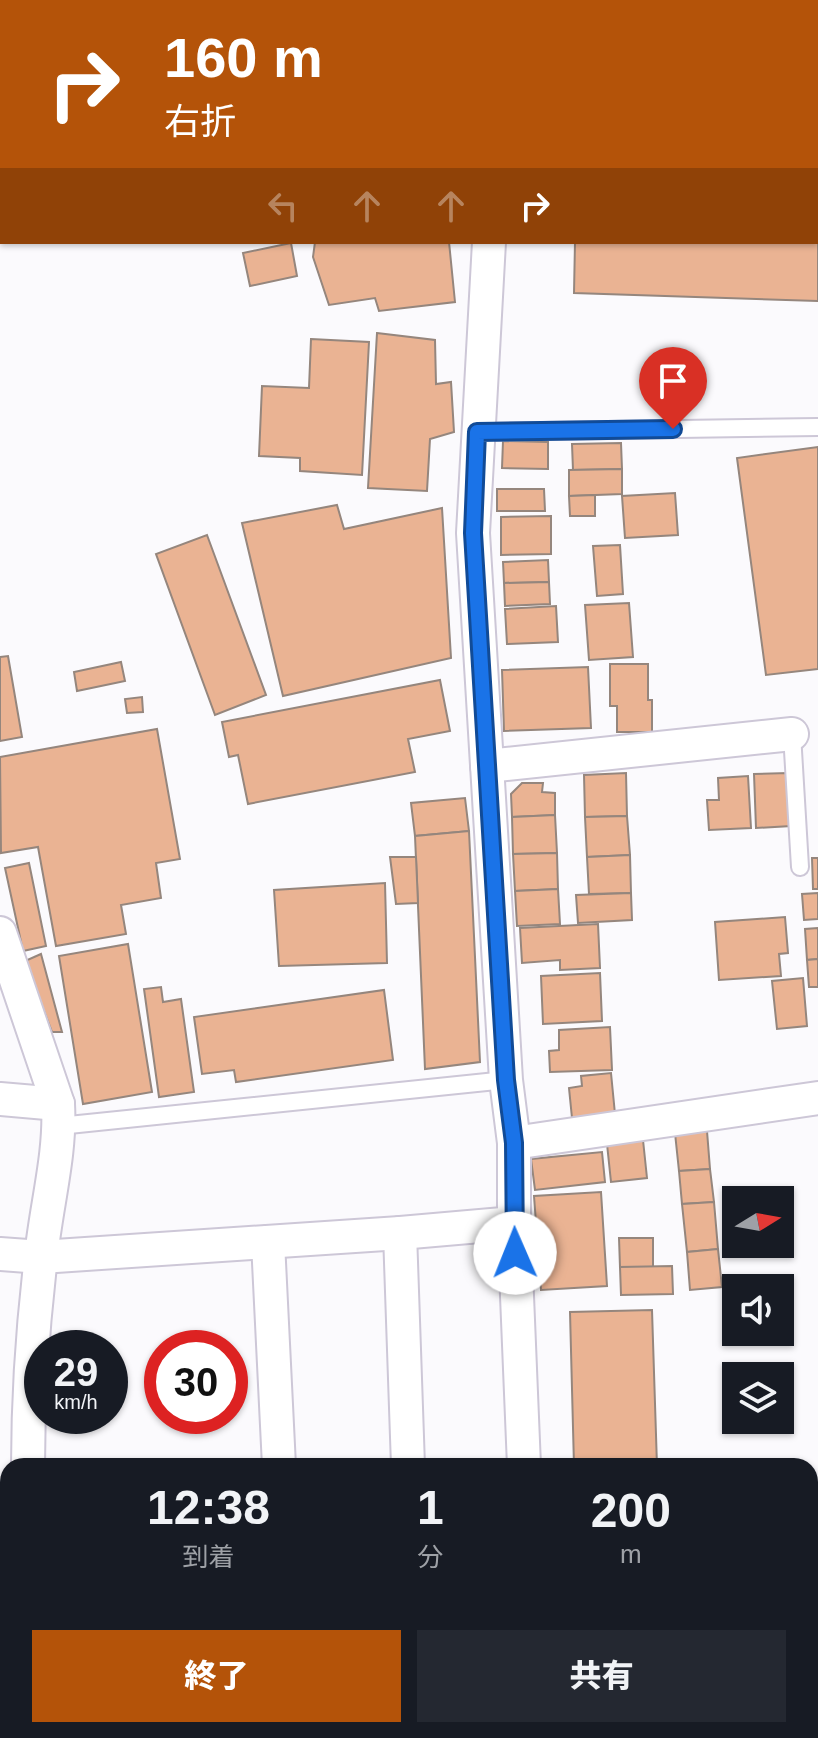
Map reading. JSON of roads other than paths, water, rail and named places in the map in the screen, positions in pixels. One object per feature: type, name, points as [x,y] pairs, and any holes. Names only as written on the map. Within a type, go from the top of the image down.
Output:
[{"type":"street","points":[[489,244],[473,533],[506,1080],[514,1143],[514,1223],[524,1458]]},
{"type":"street","points":[[487,766],[792,734]]},
{"type":"street","points":[[0,933],[58,1115],[41,1257],[28,1458]]},
{"type":"street","points":[[514,1143],[818,1098]]},
{"type":"street","points":[[0,1099],[58,1115]]},
{"type":"street","points":[[0,1254],[41,1257],[514,1223]]},
{"type":"street","points":[[400,1233],[408,1458]]},
{"type":"street","points":[[268,1242],[279,1458]]},
{"type":"lane","points":[[477,432],[818,427]]},
{"type":"lane","points":[[792,734],[800,867]]},
{"type":"lane","points":[[58,1115],[506,1080]]}]
